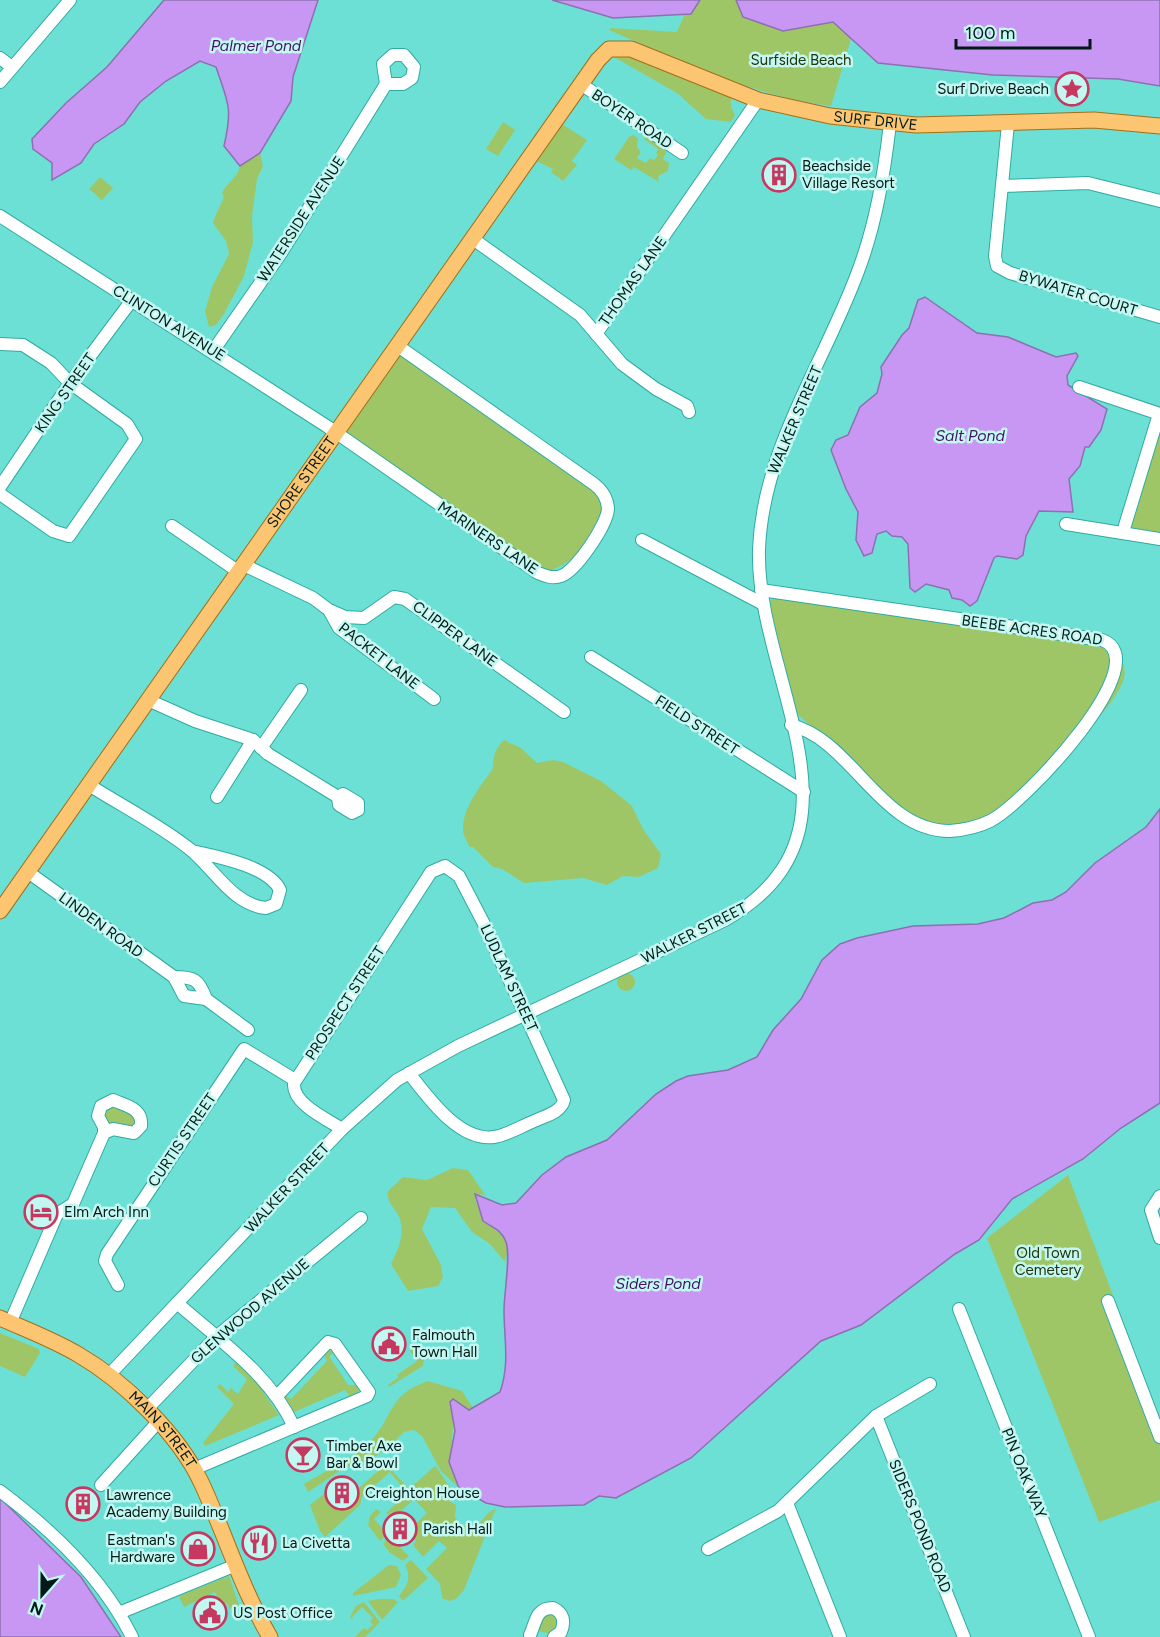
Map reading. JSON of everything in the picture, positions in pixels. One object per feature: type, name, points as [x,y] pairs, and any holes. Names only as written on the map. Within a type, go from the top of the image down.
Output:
[{"type":"main road","name":"SURF DRIVE","points":[[603,54],[614,47],[631,48],[758,100],[795,110],[890,124],[1094,120],[1160,126]]},
{"type":"main road","name":"SHORE STREET","points":[[0,911],[603,54]]},
{"type":"main road","name":"MAIN STREET","points":[[5,1321],[67,1348],[108,1376],[158,1422],[194,1469],[270,1637]]},
{"type":"street","points":[[0,82],[70,0]]},
{"type":"street","points":[[0,58],[12,67]]},
{"type":"street","name":"WATERSIDE AVENUE","points":[[213,351],[286,243],[386,84]]},
{"type":"street","name":"BOYER ROAD","points":[[581,84],[682,153]]},
{"type":"street","name":"THOMAS LANE","points":[[473,239],[573,310],[597,333],[758,100]]},
{"type":"street","name":"BYWATER COURT","points":[[1008,123],[994,256],[999,268],[1160,317]]},
{"type":"street","name":"WALKER STREET","points":[[108,1376],[376,1096],[409,1073],[524,1014],[712,927],[748,907],[774,882],[792,852],[804,816],[804,792],[800,759],[763,604],[761,522],[771,474],[864,255],[876,209],[890,124]]},
{"type":"street","points":[[1002,186],[1088,183],[1160,201]]},
{"type":"street","name":"CLINTON AVENUE","points":[[0,216],[213,351],[336,433]]},
{"type":"street","name":"KING STREET","points":[[0,487],[70,383],[132,300]]},
{"type":"street","points":[[597,333],[622,364],[656,389],[687,406],[689,412]]},
{"type":"street","points":[[0,344],[23,345],[51,363],[70,383],[127,424],[136,439],[69,536],[53,531],[0,494]]},
{"type":"street","name":"MARINERS LANE","points":[[336,433],[545,576],[556,577],[567,573],[601,529],[608,508],[599,488],[398,346]]},
{"type":"street","points":[[1078,387],[1160,414],[1123,532]]},
{"type":"street","points":[[1066,524],[1160,539]]},
{"type":"street","name":"CLIPPER LANE","points":[[172,526],[241,569],[314,598],[328,610],[345,617],[364,618],[394,597],[405,599],[564,712]]},
{"type":"street","points":[[642,540],[763,604]]},
{"type":"street","name":"BEEBE ACRES ROAD","points":[[761,590],[1102,640],[1121,648],[1128,661]]},
{"type":"street","name":"PACKET LANE","points":[[328,610],[339,628],[434,699]]},
{"type":"street","name":"FIELD STREET","points":[[591,657],[804,792]]},
{"type":"street","points":[[217,797],[301,690]]},
{"type":"street","points":[[148,700],[195,721],[257,744],[338,797]]},
{"type":"street","points":[[792,725],[814,734],[906,818],[927,827],[950,831],[990,821],[1022,800],[1079,746],[1114,703]]},
{"type":"street","points":[[89,785],[192,851],[217,878],[248,902],[266,908],[276,904],[280,890],[268,876],[227,859],[192,851]]},
{"type":"street","name":"LUDLAM STREET","points":[[409,1073],[453,1121],[480,1136],[500,1135],[559,1110],[563,1104],[563,1094],[483,922],[459,876],[449,867],[438,867]]},
{"type":"street","name":"PROSPECT STREET","points":[[295,1080],[403,914],[432,872],[438,867]]},
{"type":"street","name":"LINDEN ROAD","points":[[28,872],[174,977],[184,996],[206,999],[248,1030]]},
{"type":"street","name":"LINDEN ROAD","points":[[174,977],[191,977],[198,981],[206,999]]},
{"type":"street","name":"CURTIS STREET","points":[[118,1285],[105,1261],[107,1254],[244,1049],[295,1080]]},
{"type":"street","points":[[295,1080],[293,1089],[296,1097],[342,1130]]},
{"type":"street","points":[[5,1321],[57,1214],[73,1204],[104,1133]]},
{"type":"street","points":[[1158,1198],[1151,1210],[1160,1238]]},
{"type":"street","name":"GLENWOOD AVENUE","points":[[147,1410],[216,1337],[361,1218]]},
{"type":"street","points":[[1108,1301],[1160,1437]]},
{"type":"street","points":[[177,1303],[277,1396],[294,1427]]},
{"type":"street","name":"PIN OAK WAY","points":[[959,1309],[1089,1637]]},
{"type":"street","points":[[194,1469],[368,1396],[369,1392],[335,1344],[328,1342],[277,1396]]},
{"type":"street","points":[[708,1549],[778,1511],[876,1416],[930,1384]]},
{"type":"street","name":"SIDERS POND ROAD","points":[[876,1416],[964,1637]]},
{"type":"street","points":[[101,1485],[158,1422]]},
{"type":"street","points":[[0,1491],[41,1524],[74,1556],[119,1613],[132,1637]]},
{"type":"street","points":[[787,1503],[840,1637]]},
{"type":"street","points":[[119,1613],[236,1565]]},
{"type":"street","points":[[544,1637],[528,1636],[537,1614],[542,1610],[553,1608],[561,1614],[564,1625],[559,1635],[554,1637]]},
{"type":"green space","name":"Surfside Beach","points":[[691,0],[744,0],[856,22],[831,106],[745,86],[609,30],[611,28],[677,32]]},
{"type":"green space","points":[[612,56],[631,56],[731,97],[731,107],[735,115],[731,122],[706,119],[677,93]]},
{"type":"green space","points":[[503,122],[515,130],[498,156],[486,149]]},
{"type":"green space","points":[[562,124],[587,140],[572,161],[577,165],[563,181],[551,172],[553,169],[536,161]]},
{"type":"green space","points":[[648,134],[667,150],[663,159],[669,163],[668,171],[658,176],[659,182],[634,167],[631,170],[614,159],[629,137],[633,135],[638,138],[637,147],[641,152],[637,158],[646,163],[650,158],[654,160],[658,155],[656,153],[658,149],[644,139]]},
{"type":"green space","points":[[260,153],[263,166],[257,179],[252,216],[253,242],[244,276],[224,314],[216,325],[209,327],[205,311],[212,287],[229,254],[226,241],[213,223],[214,219],[224,197],[222,193],[226,186],[237,174],[240,166]]},
{"type":"green space","points":[[100,177],[113,188],[102,200],[89,189]]},
{"type":"green space","points":[[400,354],[586,483],[596,493],[602,506],[597,527],[591,538],[572,558],[551,570],[541,570],[345,433]]},
{"type":"green space","points":[[1160,429],[1160,536],[1135,531],[1131,524]]},
{"type":"green space","points":[[776,597],[1093,642],[1118,652],[1124,665],[1124,678],[1116,694],[1086,731],[992,815],[976,822],[946,827],[911,817],[793,710],[768,602]]},
{"type":"green space","points":[[504,740],[521,748],[537,763],[553,760],[563,762],[601,781],[632,806],[643,829],[661,854],[658,868],[639,877],[623,876],[607,885],[583,878],[524,883],[502,869],[493,867],[473,847],[470,847],[464,834],[463,822],[468,807],[492,770],[494,755]]},
{"type":"green space","points":[[622,973],[630,973],[635,978],[633,989],[622,991],[617,986],[617,978]]},
{"type":"green space","points":[[110,1103],[134,1112],[137,1122],[133,1129],[125,1130],[106,1123],[102,1109]]},
{"type":"green space","points":[[453,1168],[468,1170],[486,1196],[480,1194],[475,1199],[483,1221],[499,1232],[505,1241],[507,1254],[505,1262],[490,1244],[472,1232],[455,1208],[431,1207],[422,1229],[441,1265],[443,1277],[438,1286],[408,1291],[391,1264],[402,1229],[399,1217],[388,1199],[388,1191],[403,1177],[427,1180]]},
{"type":"green space","name":"Old Town Cemetery","points":[[1068,1175],[1160,1421],[1160,1500],[1099,1522],[987,1238]]},
{"type":"green space","points":[[0,1333],[39,1349],[40,1353],[25,1377],[0,1366]]},
{"type":"green space","points":[[412,1349],[416,1354],[422,1351],[425,1353],[423,1366],[389,1387],[388,1385],[399,1377],[397,1375],[417,1361],[410,1351]]},
{"type":"green space","points":[[331,1350],[335,1353],[329,1356],[348,1385],[357,1385],[359,1391],[350,1397],[345,1390],[294,1412],[295,1419],[284,1398],[285,1395],[291,1399],[327,1361],[324,1354]]},
{"type":"green space","points":[[236,1362],[261,1385],[261,1389],[279,1415],[205,1446],[203,1443],[234,1404],[217,1387],[220,1384],[228,1392],[231,1388],[238,1394],[247,1379],[233,1366]]},
{"type":"green space","points":[[428,1381],[462,1391],[473,1408],[469,1410],[453,1400],[451,1402],[453,1425],[451,1455],[454,1476],[459,1488],[441,1471],[422,1436],[414,1430],[404,1432],[387,1449],[369,1460],[344,1468],[308,1492],[304,1484],[348,1459],[364,1447],[378,1432],[398,1399]]},
{"type":"green space","points":[[386,1464],[409,1489],[435,1466],[454,1493],[449,1501],[456,1505],[455,1517],[462,1526],[477,1527],[487,1514],[496,1508],[464,1590],[456,1599],[449,1601],[442,1598],[440,1584],[426,1569],[447,1548],[439,1541],[423,1557],[413,1545],[416,1541],[410,1534],[414,1531],[411,1528],[427,1513],[414,1499],[396,1516],[392,1512],[388,1515],[386,1513],[407,1493],[390,1472],[362,1497],[360,1505],[325,1537],[320,1531],[310,1505],[333,1487],[329,1492],[334,1499],[340,1495],[344,1501]]},
{"type":"green space","points":[[376,1509],[381,1512],[374,1519],[387,1534],[380,1541],[368,1525],[370,1516]]},
{"type":"green space","points":[[389,1537],[409,1556],[403,1561],[390,1553],[383,1544]]},
{"type":"green space","points":[[411,1560],[428,1578],[403,1601],[399,1596],[408,1582],[405,1565]]},
{"type":"green space","points":[[389,1565],[397,1566],[401,1575],[396,1587],[353,1596],[353,1593]]},
{"type":"green space","points":[[229,1576],[239,1605],[230,1609],[227,1603],[221,1605],[215,1592],[184,1607],[179,1596]]},
{"type":"green space","points":[[393,1599],[398,1602],[382,1620],[368,1601]]},
{"type":"green space","points":[[364,1602],[380,1622],[365,1637],[355,1637],[364,1628],[367,1630],[373,1625],[370,1621],[373,1618],[362,1607],[352,1617],[353,1620],[350,1617],[356,1606]]},
{"type":"green space","points":[[543,1613],[557,1615],[558,1627],[552,1634],[538,1631]]},
{"type":"water","name":"Palmer Pond","points":[[164,0],[318,0],[293,77],[291,101],[260,153],[240,166],[224,146],[228,105],[216,67],[200,61],[166,81],[140,102],[124,124],[94,144],[81,163],[52,180],[52,163],[33,149],[32,139],[66,103],[107,67]]},
{"type":"water","points":[[552,0],[700,0],[691,14],[613,18]]},
{"type":"water","points":[[736,0],[1160,0],[1160,86],[1118,79],[993,75],[878,63],[833,22],[783,31],[743,17]]},
{"type":"water","name":"Salt Pond","points":[[925,297],[977,333],[1008,337],[1056,357],[1076,353],[1078,356],[1067,376],[1068,385],[1107,409],[1101,430],[1089,447],[1085,447],[1080,466],[1069,479],[1073,512],[1039,511],[1026,536],[1023,555],[1017,559],[997,556],[994,558],[977,601],[970,606],[962,600],[952,598],[949,590],[926,584],[915,592],[910,588],[908,544],[902,537],[892,536],[886,531],[877,534],[872,553],[864,556],[856,540],[858,512],[846,489],[831,450],[836,440],[848,435],[860,407],[877,393],[882,374],[881,367],[909,328],[918,300]]},
{"type":"water","name":"Siders Pond","points":[[1160,809],[1160,1103],[1121,1128],[1083,1159],[1012,1199],[979,1240],[955,1254],[861,1325],[821,1341],[691,1458],[616,1498],[599,1496],[584,1505],[505,1507],[486,1503],[459,1488],[449,1462],[455,1431],[450,1402],[453,1399],[469,1410],[500,1392],[506,1361],[504,1310],[508,1265],[506,1242],[502,1234],[483,1221],[475,1194],[502,1205],[516,1203],[542,1175],[566,1157],[607,1140],[656,1094],[676,1081],[688,1076],[728,1070],[757,1057],[773,1030],[801,999],[822,960],[840,944],[913,926],[978,924],[1004,918],[1033,903],[1052,900],[1066,892],[1095,863],[1146,827]]},
{"type":"water","points":[[0,1498],[81,1577],[121,1637],[0,1637]]},
{"type":"place","name":"Surf Drive Beach","points":[[1072,89]]},
{"type":"place","name":"Beachside Village Resort","points":[[779,175]]},
{"type":"place","name":"Elm Arch Inn","points":[[41,1212]]},
{"type":"place","name":"Falmouth Town Hall","points":[[389,1344]]},
{"type":"place","name":"Timber Axe Bar & Bowl","points":[[303,1455]]},
{"type":"place","name":"Creighton House","points":[[342,1493]]},
{"type":"place","name":"Lawrence Academy Building","points":[[83,1504]]},
{"type":"place","name":"Parish Hall","points":[[400,1529]]},
{"type":"place","name":"La Civetta","points":[[259,1543]]},
{"type":"place","name":"Eastman's Hardware","points":[[198,1549]]},
{"type":"place","name":"US Post Office","points":[[210,1613]]}]
